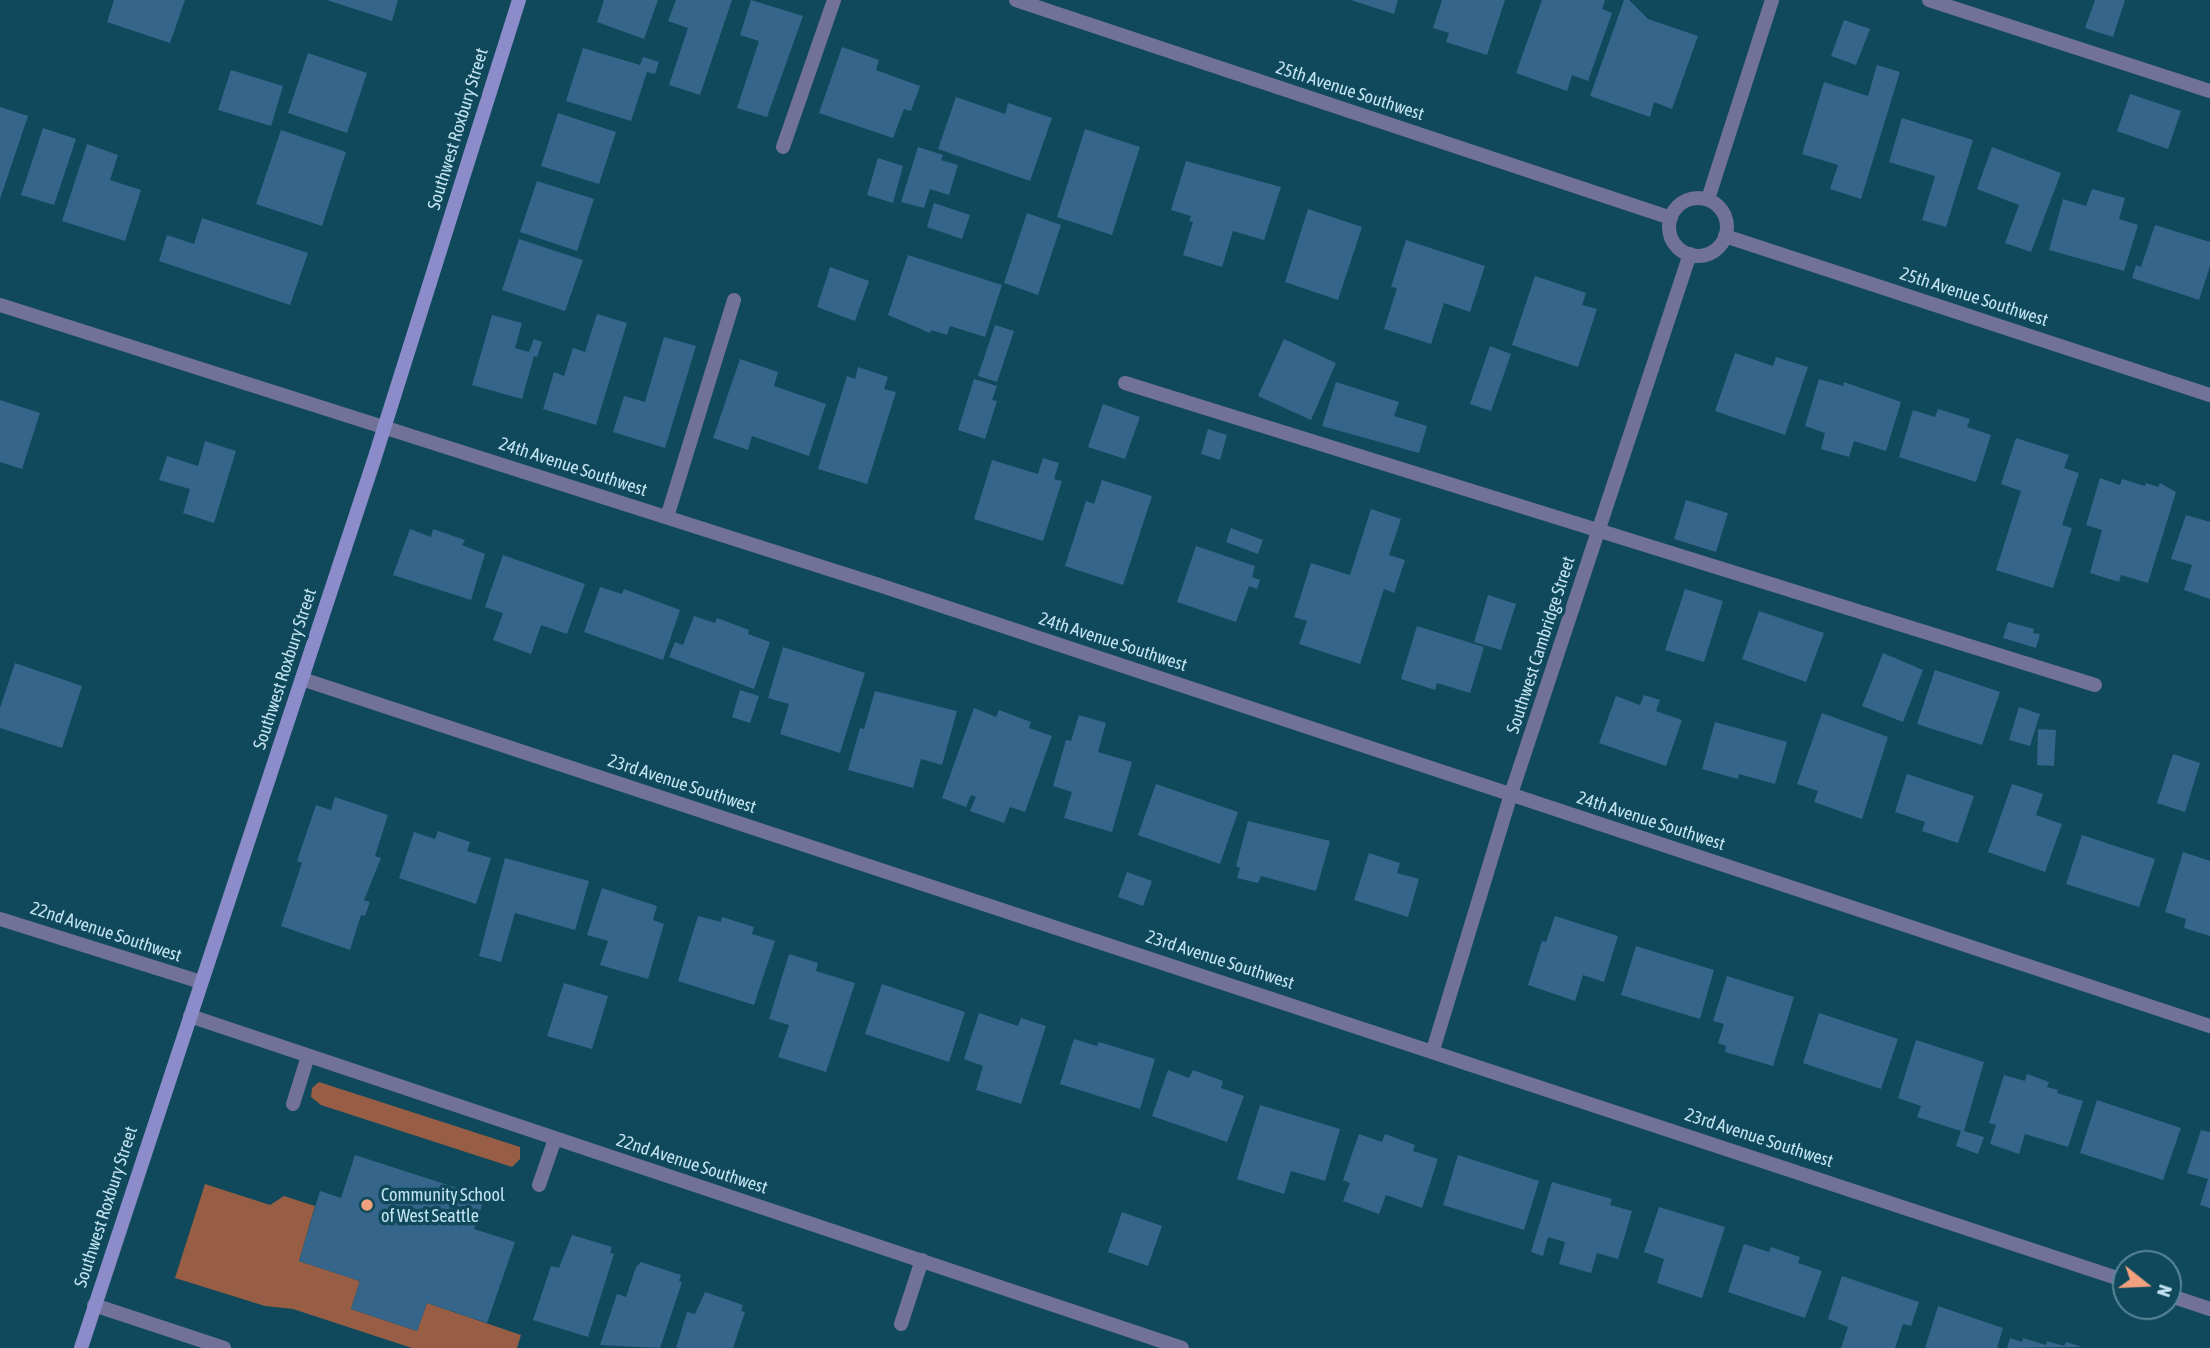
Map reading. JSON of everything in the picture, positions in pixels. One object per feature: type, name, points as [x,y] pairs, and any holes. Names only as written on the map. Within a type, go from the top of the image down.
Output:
[{"type":"main road","name":"Southwest Roxbury Street","points":[[81,1348],[385,427],[519,0]]},
{"type":"street","points":[[783,147],[834,0]]},
{"type":"street","name":"25th Avenue Southwest","points":[[1016,0],[1671,218]]},
{"type":"street","points":[[1708,199],[1772,0]]},
{"type":"street","points":[[1929,0],[2210,91]]},
{"type":"street","points":[[1708,199],[1724,214],[1727,223],[1725,236],[1716,250],[1707,255],[1690,254],[1673,241],[1671,218],[1684,201],[1708,199]]},
{"type":"street","name":"25th Avenue Southwest","points":[[1725,236],[2210,395]]},
{"type":"street","name":"Southwest Cambridge Street","points":[[1433,1050],[1511,794],[1690,254]]},
{"type":"street","points":[[667,517],[734,300]]},
{"type":"street","name":"24th Avenue Southwest","points":[[0,305],[667,517],[2210,1026]]},
{"type":"street","points":[[1125,383],[2095,685]]},
{"type":"street","name":"23rd Avenue Southwest","points":[[302,679],[1433,1050],[2112,1276]]},
{"type":"street","name":"22nd Avenue Southwest","points":[[0,919],[201,982]]},
{"type":"street","name":"22nd Avenue Southwest","points":[[190,1016],[1182,1348]]},
{"type":"street","points":[[293,1104],[308,1056]]},
{"type":"street","points":[[539,1185],[555,1139]]},
{"type":"street","points":[[901,1324],[922,1260]]},
{"type":"street","points":[[2182,1300],[2210,1309]]},
{"type":"street","points":[[94,1305],[224,1348]]},
{"type":"shaded area","points":[[319,1082],[520,1147],[520,1159],[512,1167],[321,1105],[311,1097],[312,1088]]},
{"type":"shaded area","points":[[205,1184],[270,1205],[284,1196],[315,1206],[299,1261],[360,1281],[351,1309],[417,1331],[427,1303],[521,1335],[517,1348],[412,1348],[293,1309],[265,1306],[175,1278]]},
{"type":"building","points":[[114,0],[185,0],[170,43],[107,22]]},
{"type":"building","points":[[327,0],[398,0],[392,21]]},
{"type":"building","points":[[604,0],[658,0],[644,39],[597,22]]},
{"type":"building","points":[[676,0],[732,0],[700,95],[669,85],[688,28],[668,21]]},
{"type":"building","points":[[751,0],[803,16],[767,117],[737,108],[759,41],[740,35]]},
{"type":"building","points":[[1351,0],[1398,0],[1394,14]]},
{"type":"building","points":[[1442,0],[1505,0],[1487,55],[1446,42],[1449,33],[1433,28]]},
{"type":"building","points":[[1542,0],[1605,0],[1602,9],[1612,13],[1588,81],[1572,75],[1567,91],[1516,73]]},
{"type":"building","points":[[1624,0],[1629,0],[1648,19],[1698,36],[1672,109],[1654,102],[1650,117],[1590,96]]},
{"type":"building","points":[[2095,0],[2125,0],[2113,37],[2085,28]]},
{"type":"building","points":[[1844,20],[1870,29],[1856,65],[1831,56]]},
{"type":"building","points":[[842,47],[879,60],[876,70],[920,86],[911,111],[904,109],[893,138],[819,113]]},
{"type":"building","points":[[583,48],[640,65],[643,57],[659,62],[655,74],[647,72],[631,121],[566,101]]},
{"type":"building","points":[[308,53],[367,73],[347,133],[288,113]]},
{"type":"building","points":[[1877,65],[1900,72],[1861,199],[1830,189],[1838,165],[1802,154],[1824,82],[1868,96]]},
{"type":"building","points":[[231,70],[283,86],[271,126],[218,110]]},
{"type":"building","points":[[2130,94],[2181,111],[2168,149],[2117,131]]},
{"type":"building","points":[[956,97],[1005,114],[1008,103],[1052,118],[1030,181],[938,149]]},
{"type":"building","points":[[0,107],[28,116],[0,199]]},
{"type":"building","points":[[558,113],[616,132],[599,184],[541,166]]},
{"type":"building","points":[[1902,118],[1973,140],[1946,227],[1922,220],[1935,176],[1889,162]]},
{"type":"building","points":[[43,128],[76,139],[54,205],[21,195]]},
{"type":"building","points":[[1085,129],[1140,147],[1112,235],[1057,217]]},
{"type":"building","points":[[281,130],[346,152],[322,226],[256,204]]},
{"type":"building","points":[[87,144],[118,155],[110,180],[141,190],[125,241],[62,221]]},
{"type":"building","points":[[918,147],[943,155],[941,160],[958,165],[949,195],[930,189],[924,208],[901,202]]},
{"type":"building","points":[[1992,147],[2061,173],[2031,252],[2005,243],[2019,205],[1977,189]]},
{"type":"building","points":[[878,158],[903,166],[893,203],[867,195]]},
{"type":"building","points":[[1186,161],[1281,187],[1264,240],[1233,231],[1222,267],[1183,255],[1193,222],[1189,221],[1191,216],[1171,210]]},
{"type":"building","points":[[537,181],[594,199],[577,251],[520,232]]},
{"type":"building","points":[[2092,189],[2125,198],[2119,219],[2138,225],[2124,271],[2049,250],[2063,199],[2086,206]]},
{"type":"building","points":[[934,203],[970,215],[962,239],[927,227]]},
{"type":"building","points":[[1308,209],[1362,227],[1338,300],[1285,282]]},
{"type":"building","points":[[1027,213],[1061,225],[1038,295],[1004,283]]},
{"type":"building","points":[[202,218],[308,253],[290,305],[159,261],[167,235],[194,244]]},
{"type":"building","points":[[2155,225],[2210,242],[2210,266],[2199,300],[2132,278],[2136,265],[2141,267]]},
{"type":"building","points":[[519,239],[583,260],[565,311],[502,290]]},
{"type":"building","points":[[1406,240],[1485,266],[1470,312],[1444,303],[1431,344],[1384,329],[1397,288],[1391,287]]},
{"type":"building","points":[[908,255],[1002,285],[985,337],[950,326],[947,335],[931,330],[930,333],[888,315]]},
{"type":"building","points":[[830,267],[869,281],[855,321],[817,307]]},
{"type":"building","points":[[1535,276],[1586,293],[1582,305],[1597,309],[1578,367],[1512,345]]},
{"type":"building","points":[[597,314],[627,323],[596,425],[543,409],[554,372],[564,376],[573,348],[585,352]]},
{"type":"building","points":[[492,315],[522,323],[515,348],[529,352],[534,339],[542,342],[537,357],[534,356],[522,399],[472,385]]},
{"type":"building","points":[[995,325],[1014,331],[997,382],[978,376]]},
{"type":"building","points":[[664,337],[696,346],[665,448],[613,432],[624,396],[645,402]]},
{"type":"building","points":[[1284,339],[1336,363],[1311,420],[1258,396]]},
{"type":"building","points":[[1490,346],[1511,354],[1491,411],[1470,404]]},
{"type":"building","points":[[1735,353],[1773,366],[1776,357],[1808,367],[1785,435],[1715,411]]},
{"type":"building","points":[[740,359],[778,372],[774,386],[826,404],[809,456],[752,436],[748,450],[713,438]]},
{"type":"building","points":[[858,367],[888,377],[884,389],[896,392],[867,484],[818,469],[847,376],[855,379]]},
{"type":"building","points":[[974,379],[997,386],[992,400],[997,401],[985,439],[958,430]]},
{"type":"building","points":[[1819,379],[1843,386],[1844,382],[1901,402],[1886,451],[1854,441],[1849,457],[1821,449],[1825,433],[1805,426]]},
{"type":"building","points":[[1336,382],[1399,402],[1394,416],[1427,426],[1419,453],[1322,426]]},
{"type":"building","points":[[0,400],[40,413],[22,469],[0,462]]},
{"type":"building","points":[[1103,404],[1140,417],[1125,459],[1088,447]]},
{"type":"building","points":[[1938,409],[1970,419],[1967,427],[1991,435],[1976,482],[1899,457],[1913,410],[1935,417]]},
{"type":"building","points":[[1208,429],[1227,435],[1220,460],[1201,454]]},
{"type":"building","points":[[2016,438],[2069,455],[2064,468],[2079,473],[2062,525],[2072,528],[2053,588],[1996,570],[2021,491],[2001,484]]},
{"type":"building","points":[[205,441],[236,451],[214,523],[183,513],[190,489],[159,480],[167,456],[198,466]]},
{"type":"building","points":[[1043,458],[1059,463],[1054,479],[1062,481],[1043,541],[974,519],[992,460],[1038,474]]},
{"type":"building","points":[[2100,478],[2120,485],[2122,479],[2145,486],[2146,483],[2158,487],[2160,483],[2176,492],[2148,583],[2121,575],[2119,582],[2090,573],[2102,530],[2086,525]]},
{"type":"building","points":[[1102,480],[1152,496],[1123,585],[1065,566],[1086,501],[1094,504]]},
{"type":"building","points":[[1686,500],[1728,513],[1716,552],[1674,539]]},
{"type":"building","points":[[1371,509],[1401,519],[1389,555],[1405,560],[1394,593],[1384,589],[1360,664],[1299,644],[1307,621],[1294,617],[1311,563],[1350,575]]},
{"type":"building","points":[[2186,515],[2210,522],[2210,599],[2184,590],[2192,565],[2171,559]]},
{"type":"building","points":[[1231,528],[1263,540],[1258,554],[1226,542]]},
{"type":"building","points":[[410,529],[431,537],[433,529],[465,540],[462,545],[485,554],[471,600],[393,575]]},
{"type":"building","points":[[1196,546],[1255,566],[1252,577],[1260,580],[1257,589],[1249,586],[1236,622],[1177,602]]},
{"type":"building","points":[[503,555],[585,584],[567,634],[541,625],[531,654],[493,640],[503,613],[485,607]]},
{"type":"building","points":[[600,587],[622,594],[624,589],[680,610],[663,660],[584,632]]},
{"type":"building","points":[[1685,589],[1723,601],[1704,662],[1665,650]]},
{"type":"building","points":[[1488,595],[1516,604],[1501,650],[1474,642]]},
{"type":"building","points":[[1759,611],[1824,633],[1806,682],[1742,659]]},
{"type":"building","points":[[694,616],[715,623],[717,618],[749,630],[748,634],[770,642],[754,689],[669,657],[675,642],[683,645]]},
{"type":"building","points":[[2008,622],[2034,629],[2033,633],[2040,634],[2036,648],[2003,638]]},
{"type":"building","points":[[1417,626],[1484,647],[1470,693],[1437,683],[1435,690],[1401,679]]},
{"type":"building","points":[[783,647],[865,673],[840,753],[780,734],[789,704],[768,698]]},
{"type":"building","points":[[1883,653],[1923,670],[1903,722],[1862,706]]},
{"type":"building","points":[[15,663],[82,686],[62,748],[0,728],[0,708]]},
{"type":"building","points":[[1935,670],[2000,692],[1982,745],[1917,724]]},
{"type":"building","points":[[740,690],[759,696],[750,723],[732,717]]},
{"type":"building","points":[[875,691],[957,711],[942,765],[921,759],[913,788],[848,770],[860,728],[864,729]]},
{"type":"building","points":[[1644,695],[1660,700],[1656,711],[1682,720],[1666,766],[1599,743],[1616,696],[1640,705]]},
{"type":"building","points":[[2019,707],[2040,714],[2030,746],[2009,740]]},
{"type":"building","points":[[974,708],[996,717],[999,710],[1031,722],[1029,728],[1052,736],[1025,812],[1010,807],[1004,823],[970,811],[976,797],[971,795],[966,807],[942,798]]},
{"type":"building","points":[[1822,713],[1888,737],[1862,819],[1814,802],[1818,791],[1797,784]]},
{"type":"building","points":[[1079,715],[1106,723],[1098,752],[1132,762],[1112,832],[1064,818],[1072,792],[1053,786],[1066,740],[1071,741]]},
{"type":"building","points":[[1715,722],[1787,742],[1775,784],[1739,774],[1738,779],[1702,769]]},
{"type":"building","points":[[2038,729],[2056,730],[2054,766],[2037,765]]},
{"type":"building","points":[[2173,754],[2200,763],[2185,812],[2157,803]]},
{"type":"building","points":[[1907,774],[1974,796],[1958,843],[1922,831],[1925,822],[1895,812]]},
{"type":"building","points":[[1156,784],[1238,812],[1220,864],[1138,835]]},
{"type":"building","points":[[2012,784],[2043,794],[2036,815],[2062,824],[2045,872],[1988,852]]},
{"type":"building","points":[[335,797],[388,815],[375,856],[381,858],[364,900],[370,902],[365,916],[361,915],[350,950],[281,926],[302,863],[297,861],[316,805],[331,810]]},
{"type":"building","points":[[1248,821],[1330,841],[1316,891],[1261,876],[1258,883],[1237,878],[1240,868],[1236,866]]},
{"type":"building","points":[[438,831],[470,842],[467,851],[491,858],[476,904],[399,878],[414,832],[435,839]]},
{"type":"building","points":[[2082,835],[2155,859],[2139,907],[2066,884]]},
{"type":"building","points":[[2183,852],[2210,861],[2210,936],[2184,928],[2186,919],[2165,912]]},
{"type":"building","points":[[1369,853],[1400,863],[1397,873],[1419,879],[1408,917],[1354,900]]},
{"type":"building","points":[[505,858],[589,881],[575,930],[515,913],[501,962],[479,956]]},
{"type":"building","points":[[1127,872],[1152,881],[1143,906],[1118,897]]},
{"type":"building","points":[[602,888],[657,906],[653,920],[664,924],[648,979],[600,965],[608,941],[587,935]]},
{"type":"building","points":[[698,916],[721,922],[722,917],[754,927],[752,934],[775,941],[754,1005],[678,981]]},
{"type":"building","points":[[1555,916],[1618,936],[1604,982],[1583,975],[1575,1001],[1528,985],[1542,941],[1546,942]]},
{"type":"building","points":[[1636,946],[1714,970],[1700,1019],[1621,995]]},
{"type":"building","points":[[789,954],[818,963],[816,971],[855,983],[826,1072],[778,1057],[789,1025],[769,1019]]},
{"type":"building","points":[[1727,976],[1794,997],[1773,1066],[1725,1052],[1726,1046],[1718,1043],[1724,1024],[1713,1021]]},
{"type":"building","points":[[564,983],[608,996],[592,1049],[547,1036]]},
{"type":"building","points":[[882,984],[965,1012],[949,1062],[865,1034]]},
{"type":"building","points":[[979,1013],[1018,1026],[1021,1018],[1046,1026],[1021,1104],[976,1090],[983,1066],[964,1059]]},
{"type":"building","points":[[1819,1013],[1898,1039],[1881,1089],[1803,1063]]},
{"type":"building","points":[[1074,1039],[1097,1046],[1099,1042],[1155,1059],[1140,1109],[1060,1084]]},
{"type":"building","points":[[1916,1040],[1984,1062],[1964,1131],[1984,1137],[1978,1154],[1956,1146],[1961,1131],[1917,1117],[1921,1106],[1898,1098]]},
{"type":"building","points":[[1168,1070],[1189,1078],[1193,1070],[1223,1081],[1221,1088],[1244,1096],[1227,1142],[1152,1116]]},
{"type":"building","points":[[2027,1074],[2049,1082],[2047,1087],[2058,1090],[2057,1093],[2083,1101],[2068,1147],[2025,1134],[2019,1154],[1990,1144],[1996,1125],[1989,1123],[2004,1075],[2025,1081]]},
{"type":"building","points":[[2097,1100],[2181,1128],[2163,1180],[2080,1153]]},
{"type":"building","points":[[1260,1105],[1340,1129],[1325,1181],[1291,1171],[1284,1194],[1237,1179]]},
{"type":"building","points":[[2201,1130],[2210,1132],[2210,1208],[2200,1205],[2208,1179],[2187,1173]]},
{"type":"building","points":[[1359,1134],[1382,1142],[1385,1134],[1415,1145],[1413,1151],[1438,1159],[1422,1208],[1386,1195],[1379,1214],[1343,1201],[1350,1183],[1343,1180]]},
{"type":"building","points":[[355,1155],[485,1197],[474,1229],[515,1242],[487,1323],[427,1303],[417,1331],[351,1309],[360,1281],[299,1261],[320,1191],[341,1198]]},
{"type":"building","points":[[1458,1155],[1539,1181],[1524,1230],[1443,1205]]},
{"type":"building","points":[[1552,1182],[1612,1199],[1610,1205],[1632,1211],[1618,1259],[1597,1253],[1591,1273],[1559,1264],[1565,1242],[1548,1237],[1543,1256],[1531,1252]]},
{"type":"building","points":[[1659,1207],[1725,1227],[1702,1298],[1657,1283],[1664,1259],[1644,1252]]},
{"type":"building","points":[[1122,1212],[1162,1226],[1148,1266],[1108,1252]]},
{"type":"building","points":[[572,1235],[612,1247],[610,1253],[614,1254],[588,1337],[533,1320],[551,1266],[559,1268]]},
{"type":"building","points":[[1744,1244],[1769,1252],[1771,1247],[1800,1257],[1798,1263],[1822,1271],[1805,1318],[1728,1292]]},
{"type":"building","points":[[641,1262],[681,1275],[679,1281],[682,1282],[660,1348],[600,1345],[617,1294],[626,1297],[636,1267]]},
{"type":"building","points":[[1842,1276],[1919,1302],[1911,1326],[1903,1324],[1895,1348],[1841,1348],[1848,1327],[1828,1319]]},
{"type":"building","points":[[705,1292],[743,1305],[741,1311],[745,1312],[733,1348],[676,1348],[687,1312],[695,1314]]},
{"type":"building","points":[[1938,1306],[2003,1328],[1997,1348],[1925,1348]]},
{"type":"building","points":[[2010,1338],[2022,1342],[2023,1338],[2046,1345],[2047,1341],[2064,1346],[2066,1342],[2082,1347],[2007,1348]]},
{"type":"place","name":"Community School of West Seattle","points":[[367,1205]]}]
